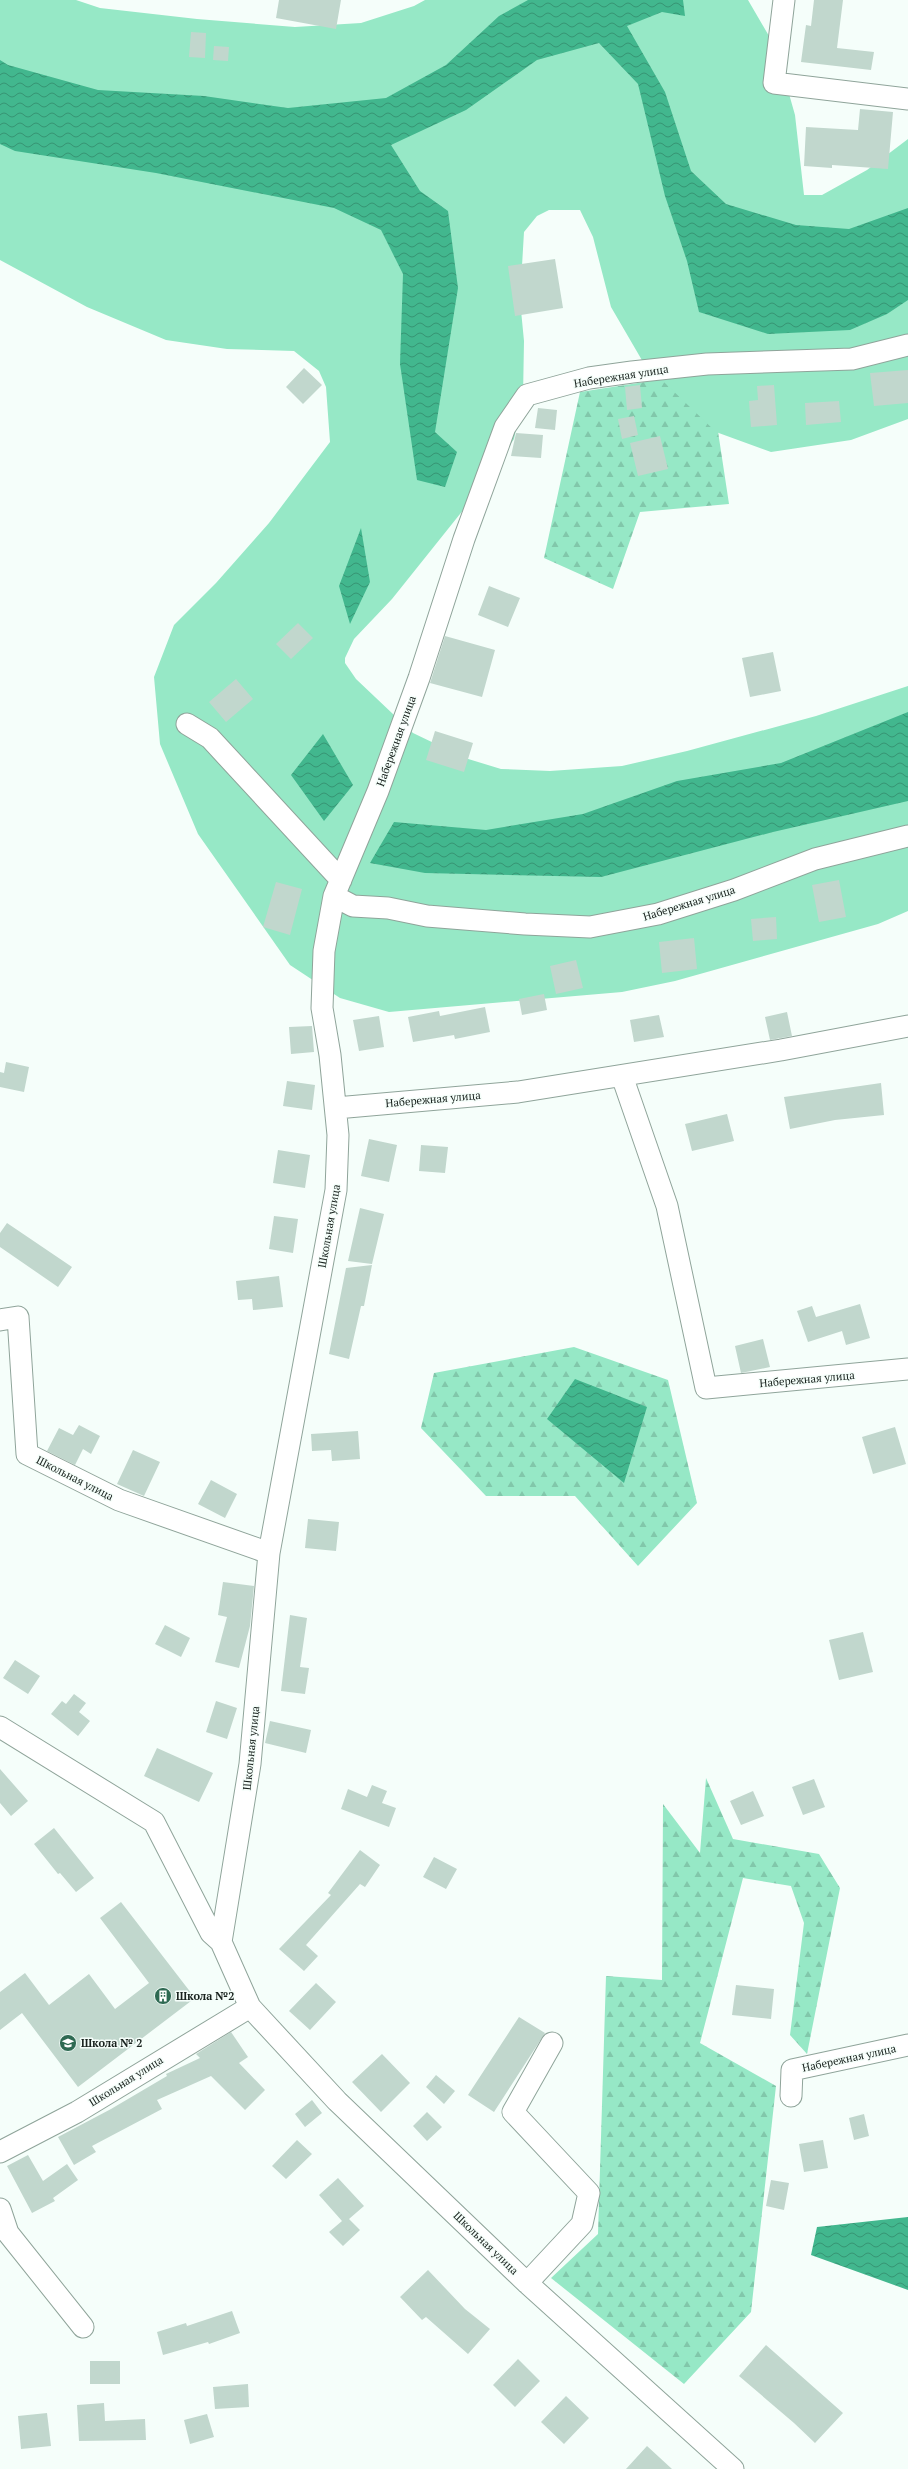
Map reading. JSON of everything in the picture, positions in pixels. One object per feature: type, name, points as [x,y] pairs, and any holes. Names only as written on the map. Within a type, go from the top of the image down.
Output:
[{"type":"street","points":[[784,0],[774,83],[908,99]]},
{"type":"street","name":"Набережная улица","points":[[908,345],[852,359],[707,364],[632,372],[589,378],[527,394],[505,427],[464,540],[416,686],[378,791],[338,888],[353,906],[388,908],[426,916],[525,924],[590,927],[658,914],[734,890],[815,859],[908,836]]},
{"type":"street","points":[[187,724],[210,738],[338,888]]},
{"type":"street","name":"Школьная улица","points":[[221,1942],[250,1764],[269,1553],[336,1190],[338,1135],[336,1108],[322,1008],[324,951],[338,888]]},
{"type":"street","name":"Набережная улица","points":[[336,1108],[518,1092],[781,1050],[908,1026]]},
{"type":"street","name":"Набережная улица","points":[[622,1076],[667,1206],[706,1388],[908,1369]]},
{"type":"street","name":"Школьная улица","points":[[0,1320],[18,1317],[27,1454],[119,1500],[269,1553]]},
{"type":"street","name":"Школьная улица","points":[[0,1727],[154,1822],[211,1933],[221,1942],[250,2007],[337,2101],[527,2283],[733,2469]]},
{"type":"street","name":"Школьная улица","points":[[0,2152],[77,2112],[250,2007]]},
{"type":"street","points":[[527,2283],[582,2224],[589,2194],[513,2112],[552,2043]]},
{"type":"street","name":"Набережная улица","points":[[791,2096],[792,2070],[908,2045]]},
{"type":"street","points":[[0,2209],[8,2233],[82,2327]]},
{"type":"green space","points":[[0,0],[76,0],[100,8],[197,19],[295,27],[361,23],[414,6],[425,0],[748,0],[776,48],[795,115],[804,195],[822,195],[867,170],[908,139],[908,419],[851,440],[771,452],[716,432],[643,362],[611,307],[593,237],[580,210],[549,210],[537,216],[524,232],[520,300],[524,341],[523,397],[514,439],[476,494],[392,599],[354,639],[345,658],[345,663],[356,679],[413,733],[465,758],[501,769],[550,771],[622,766],[687,751],[816,716],[908,686],[908,911],[878,924],[675,981],[622,992],[389,1012],[340,998],[290,965],[198,834],[160,744],[154,677],[174,625],[216,583],[269,523],[330,442],[326,387],[319,371],[294,351],[227,349],[166,340],[87,307],[0,260]]},
{"type":"green space","points":[[709,372],[729,504],[640,512],[613,589],[544,558],[580,392]]},
{"type":"green space","points":[[574,1347],[668,1380],[697,1503],[638,1566],[575,1496],[486,1496],[421,1428],[434,1373]]},
{"type":"green space","points":[[706,1778],[733,1839],[819,1854],[840,1888],[807,2054],[790,2035],[804,1923],[791,1886],[743,1878],[700,2043],[776,2086],[751,2312],[684,2384],[551,2278],[598,2234],[606,1976],[662,1980],[663,1804],[700,1853]]},
{"type":"water","points":[[528,0],[683,0],[685,16],[662,12],[627,26],[665,92],[691,171],[726,204],[796,225],[849,229],[908,208],[908,300],[887,314],[850,330],[768,334],[699,312],[687,261],[665,196],[638,84],[599,43],[537,60],[466,110],[391,145],[420,191],[448,211],[458,288],[435,432],[457,452],[445,487],[417,480],[400,364],[403,274],[381,230],[334,208],[156,173],[15,151],[0,144],[0,60],[8,65],[98,90],[204,96],[288,108],[386,98],[446,65],[499,16]]},
{"type":"water","points":[[361,528],[370,582],[350,624],[339,586]]},
{"type":"water","points":[[908,712],[908,801],[773,832],[601,877],[425,873],[370,863],[394,822],[486,830],[583,814],[677,781],[781,763]]},
{"type":"water","points":[[323,734],[353,785],[324,821],[291,775]]},
{"type":"water","points":[[575,1379],[647,1407],[624,1483],[547,1419]]},
{"type":"water","points":[[908,2217],[908,2290],[811,2255],[817,2227]]},
{"type":"building","points":[[279,0],[341,0],[336,29],[276,18]]},
{"type":"building","points":[[814,0],[843,0],[837,48],[874,52],[871,70],[801,62],[806,25],[811,26]]},
{"type":"building","points":[[191,32],[206,33],[205,58],[189,57]]},
{"type":"building","points":[[214,46],[229,47],[228,61],[213,60]]},
{"type":"building","points":[[860,109],[893,112],[888,169],[832,165],[832,168],[804,166],[806,127],[858,130]]},
{"type":"building","points":[[555,259],[563,308],[515,316],[508,266]]},
{"type":"building","points":[[304,368],[322,385],[303,404],[286,387]]},
{"type":"building","points":[[908,370],[908,403],[874,406],[870,373]]},
{"type":"building","points":[[640,385],[642,408],[627,410],[625,387]]},
{"type":"building","points":[[774,385],[777,425],[751,427],[749,401],[758,400],[757,386]]},
{"type":"building","points":[[839,401],[841,422],[806,425],[805,403]]},
{"type":"building","points":[[538,408],[557,410],[555,430],[535,428]]},
{"type":"building","points":[[634,416],[638,435],[622,439],[618,419]]},
{"type":"building","points":[[516,433],[543,435],[541,458],[511,456]]},
{"type":"building","points":[[660,436],[668,469],[638,476],[630,443]]},
{"type":"building","points":[[489,586],[520,598],[508,627],[478,615]]},
{"type":"building","points":[[298,623],[313,638],[291,659],[276,644]]},
{"type":"building","points":[[445,636],[495,650],[482,697],[430,683]]},
{"type":"building","points":[[773,652],[781,691],[750,697],[742,658]]},
{"type":"building","points":[[236,679],[253,699],[226,722],[209,702]]},
{"type":"building","points":[[435,731],[473,743],[464,772],[426,760]]},
{"type":"building","points":[[839,880],[846,917],[819,922],[812,885]]},
{"type":"building","points":[[276,882],[302,889],[290,935],[263,927]]},
{"type":"building","points":[[776,917],[777,939],[753,941],[751,919]]},
{"type":"building","points":[[694,938],[697,969],[662,973],[659,942]]},
{"type":"building","points":[[576,960],[583,988],[556,994],[550,966]]},
{"type":"building","points":[[544,994],[547,1010],[522,1015],[519,999]]},
{"type":"building","points":[[485,1007],[490,1032],[455,1039],[454,1035],[413,1042],[408,1017],[439,1011],[440,1016]]},
{"type":"building","points":[[787,1012],[792,1036],[770,1040],[765,1017]]},
{"type":"building","points":[[659,1015],[664,1037],[634,1042],[630,1020]]},
{"type":"building","points":[[379,1016],[384,1047],[359,1051],[353,1020]]},
{"type":"building","points":[[312,1026],[314,1052],[291,1054],[289,1027]]},
{"type":"building","points":[[6,1062],[29,1067],[24,1092],[0,1087],[0,1072],[4,1073]]},
{"type":"building","points":[[287,1081],[315,1085],[312,1110],[283,1106]]},
{"type":"building","points":[[881,1083],[884,1115],[835,1120],[790,1129],[784,1097]]},
{"type":"building","points":[[727,1114],[734,1141],[692,1151],[685,1124]]},
{"type":"building","points":[[369,1139],[397,1145],[389,1182],[361,1176]]},
{"type":"building","points":[[421,1145],[448,1147],[445,1173],[419,1171]]},
{"type":"building","points":[[278,1150],[310,1155],[305,1188],[273,1183]]},
{"type":"building","points":[[360,1208],[384,1214],[372,1264],[348,1261]]},
{"type":"building","points":[[274,1216],[298,1219],[293,1253],[269,1249]]},
{"type":"building","points":[[7,1223],[72,1267],[58,1287],[0,1247],[0,1233]]},
{"type":"building","points":[[372,1265],[364,1306],[361,1306],[349,1359],[329,1354],[346,1268]]},
{"type":"building","points":[[279,1276],[283,1307],[253,1310],[252,1299],[238,1300],[236,1281]]},
{"type":"building","points":[[860,1304],[870,1338],[846,1345],[842,1331],[808,1342],[797,1311],[812,1306],[816,1317]]},
{"type":"building","points":[[763,1339],[770,1367],[741,1373],[735,1346]]},
{"type":"building","points":[[79,1425],[100,1436],[91,1454],[83,1449],[75,1465],[47,1451],[59,1428],[73,1435]]},
{"type":"building","points":[[895,1427],[906,1464],[873,1474],[862,1437]]},
{"type":"building","points":[[358,1431],[360,1459],[332,1461],[331,1450],[312,1451],[311,1434]]},
{"type":"building","points":[[133,1450],[160,1462],[144,1496],[117,1484]]},
{"type":"building","points":[[211,1480],[237,1494],[225,1518],[198,1504]]},
{"type":"building","points":[[308,1519],[339,1522],[336,1551],[305,1548]]},
{"type":"building","points":[[223,1582],[254,1586],[250,1626],[239,1668],[215,1662],[227,1617],[218,1615]]},
{"type":"building","points":[[290,1615],[307,1618],[300,1667],[309,1668],[305,1694],[281,1691]]},
{"type":"building","points":[[165,1625],[190,1638],[181,1657],[155,1644]]},
{"type":"building","points":[[863,1632],[873,1672],[839,1680],[829,1640]]},
{"type":"building","points":[[15,1660],[40,1676],[28,1694],[3,1678]]},
{"type":"building","points":[[74,1694],[86,1703],[79,1712],[90,1721],[78,1736],[51,1714],[62,1701],[66,1704]]},
{"type":"building","points":[[216,1701],[237,1708],[227,1739],[206,1732]]},
{"type":"building","points":[[270,1721],[311,1730],[306,1753],[265,1743]]},
{"type":"building","points":[[157,1748],[213,1773],[199,1802],[144,1776]]},
{"type":"building","points":[[0,1769],[28,1801],[11,1816],[0,1803]]},
{"type":"building","points":[[814,1779],[825,1807],[803,1815],[792,1787]]},
{"type":"building","points":[[372,1785],[387,1791],[382,1803],[396,1808],[389,1827],[341,1809],[348,1789],[367,1797]]},
{"type":"building","points":[[753,1791],[764,1816],[741,1825],[730,1801]]},
{"type":"building","points":[[54,1828],[94,1878],[76,1892],[60,1873],[58,1874],[34,1844]]},
{"type":"building","points":[[360,1850],[380,1865],[365,1887],[360,1884],[306,1945],[318,1956],[304,1971],[279,1949],[331,1895],[328,1893]]},
{"type":"building","points":[[434,1857],[457,1869],[446,1889],[423,1877]]},
{"type":"building","name":"Школа №2","points":[[121,1902],[195,1998],[78,2087],[22,2013],[0,2030],[0,1992],[25,1973],[49,2005],[89,1974],[115,2009],[149,1983],[100,1918]]},
{"type":"building","points":[[316,1983],[336,2002],[310,2030],[289,2011]]},
{"type":"building","points":[[736,1985],[774,1989],[771,2019],[732,2015]]},
{"type":"building","points":[[519,2017],[545,2033],[494,2112],[468,2095]]},
{"type":"building","points":[[231,2032],[248,2057],[239,2063],[265,2090],[245,2110],[211,2076],[157,2100],[162,2109],[92,2146],[96,2152],[74,2165],[58,2137],[111,2109],[167,2076],[166,2074],[200,2058],[196,2054]]},
{"type":"building","points":[[382,2054],[410,2083],[381,2112],[352,2082]]},
{"type":"building","points":[[436,2075],[455,2091],[444,2104],[426,2087]]},
{"type":"building","points":[[312,2100],[322,2113],[305,2127],[295,2114]]},
{"type":"building","points":[[427,2112],[442,2127],[427,2141],[413,2126]]},
{"type":"building","points":[[864,2114],[869,2136],[854,2140],[849,2118]]},
{"type":"building","points":[[297,2140],[312,2154],[286,2179],[272,2166]]},
{"type":"building","points":[[823,2140],[828,2168],[804,2172],[799,2144]]},
{"type":"building","points":[[28,2155],[43,2181],[67,2164],[78,2180],[53,2198],[55,2201],[32,2213],[7,2166]]},
{"type":"building","points":[[338,2178],[364,2206],[349,2219],[360,2230],[343,2246],[329,2232],[342,2221],[319,2195]]},
{"type":"building","points":[[771,2180],[789,2183],[784,2210],[766,2206]]},
{"type":"building","points":[[428,2270],[465,2309],[490,2329],[468,2354],[426,2317],[422,2320],[400,2297]]},
{"type":"building","points":[[232,2311],[240,2333],[209,2344],[208,2342],[163,2355],[157,2332],[186,2323],[187,2326]]},
{"type":"building","points":[[766,2345],[843,2413],[815,2443],[739,2376]]},
{"type":"building","points":[[518,2359],[540,2381],[515,2407],[493,2385]]},
{"type":"building","points":[[90,2361],[120,2361],[120,2384],[90,2384]]},
{"type":"building","points":[[248,2384],[249,2407],[215,2409],[213,2387]]},
{"type":"building","points":[[566,2396],[589,2418],[564,2444],[541,2422]]},
{"type":"building","points":[[104,2403],[105,2421],[145,2419],[146,2440],[79,2441],[77,2405]]},
{"type":"building","points":[[47,2413],[51,2446],[21,2449],[18,2416]]},
{"type":"building","points":[[207,2414],[214,2437],[190,2444],[184,2420]]},
{"type":"building","points":[[647,2446],[672,2469],[626,2469]]},
{"type":"place","name":"Школа №2","points":[[163,1996]]},
{"type":"place","name":"Школа № 2","points":[[68,2043]]}]
